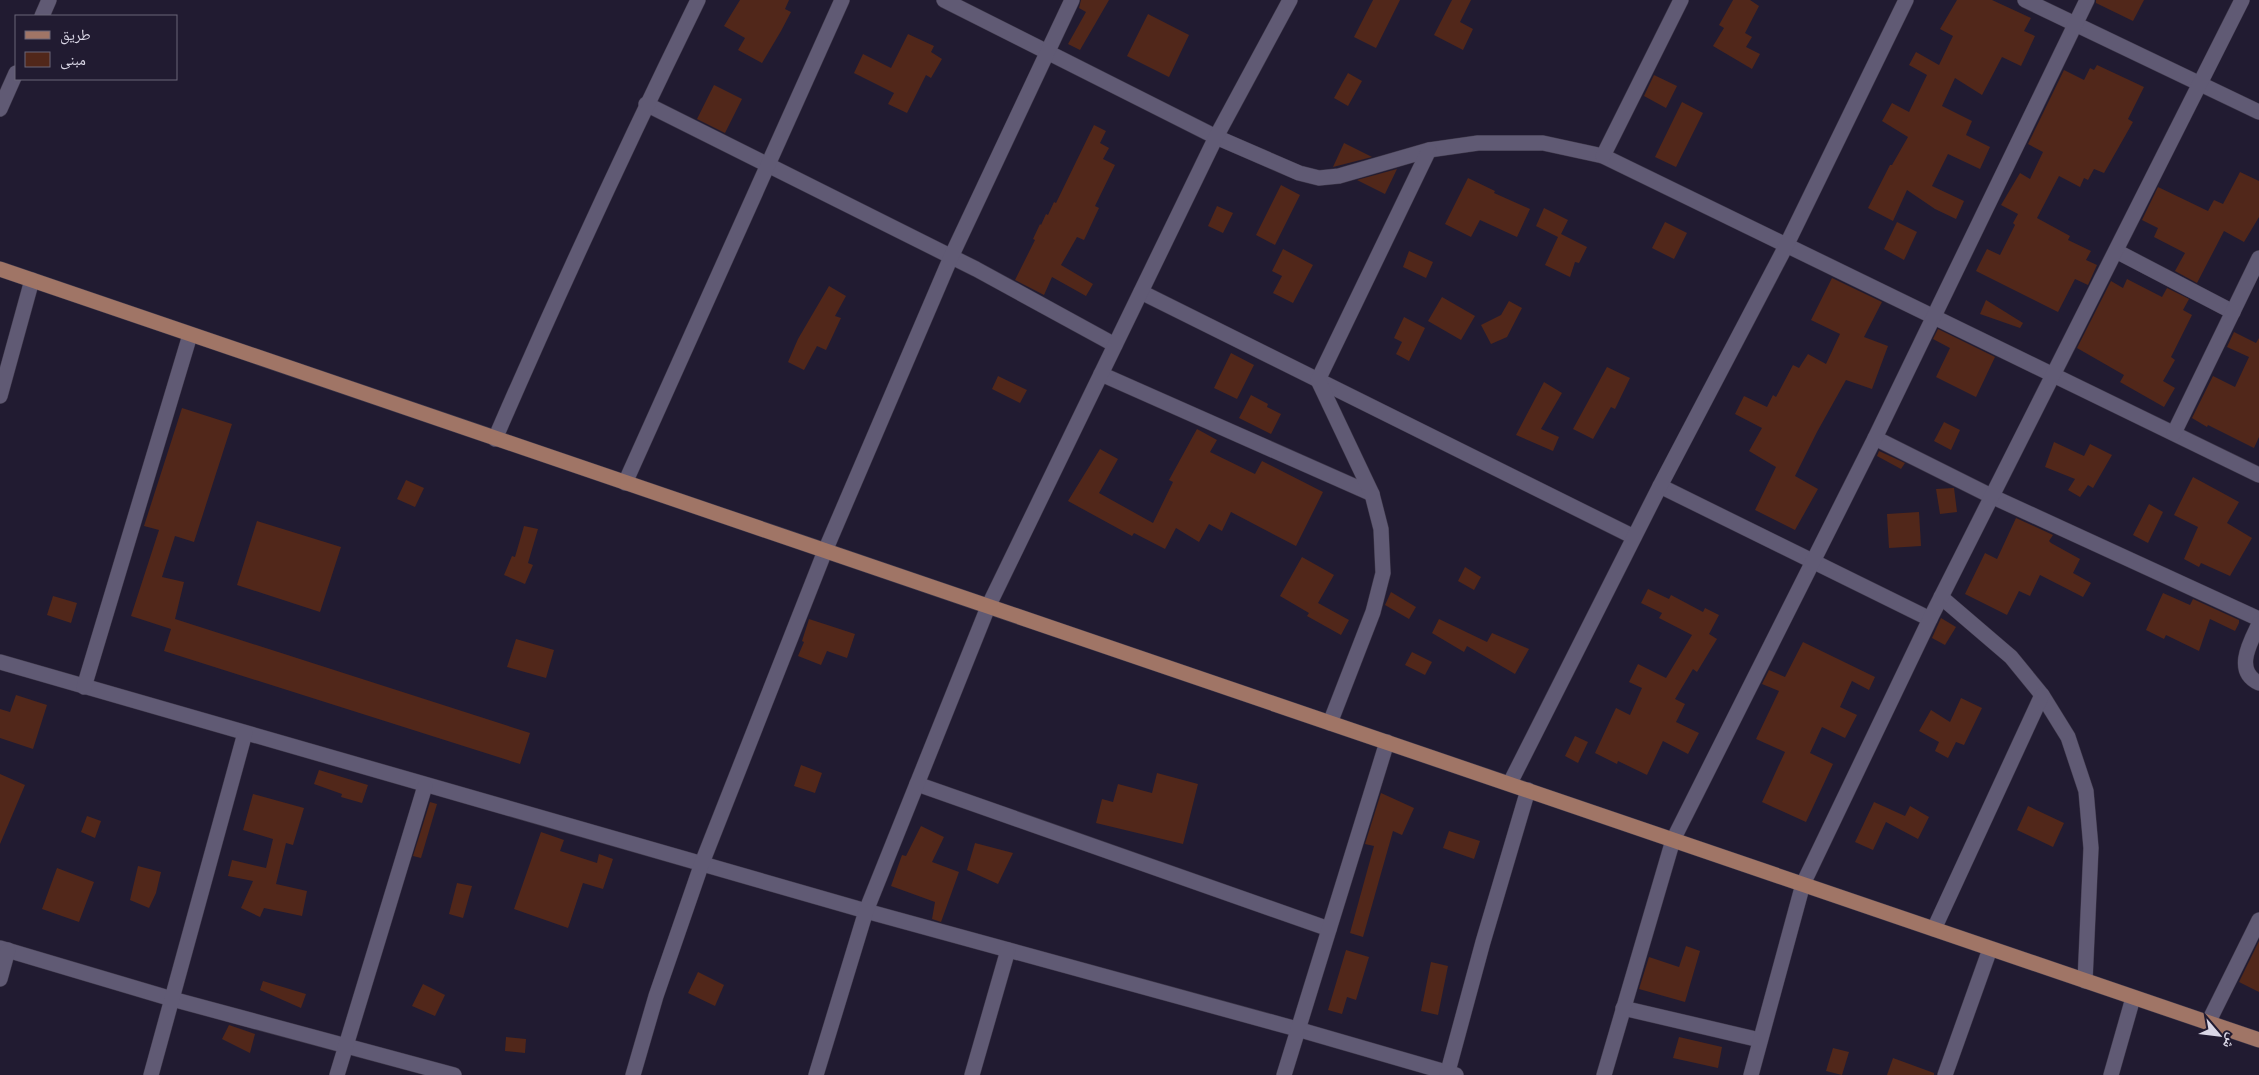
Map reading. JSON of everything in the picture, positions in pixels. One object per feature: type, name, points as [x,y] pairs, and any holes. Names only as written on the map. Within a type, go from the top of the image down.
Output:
[{"type":"main road","points":[[0,269],[2259,1040]]},
{"type":"street","points":[[42,15],[49,0]]},
{"type":"street","points":[[495,439],[543,328],[646,104],[698,0]]},
{"type":"street","points":[[625,483],[842,0]]},
{"type":"street","points":[[944,0],[1216,137],[1298,173],[1319,178],[1339,176],[1428,150],[1478,143],[1544,143],[1603,156],[2259,475]]},
{"type":"street","points":[[633,1075],[656,996],[702,863],[825,552],[951,257],[1072,0]]},
{"type":"street","points":[[816,1075],[866,911],[988,607],[1216,137],[1290,0]]},
{"type":"street","points":[[1603,156],[1681,0]]},
{"type":"street","points":[[1510,783],[1660,486],[1786,246],[1906,0]]},
{"type":"street","points":[[2025,0],[2259,112]]},
{"type":"street","points":[[1604,1075],[1673,840],[1874,438],[2087,0]]},
{"type":"street","points":[[1750,1075],[1803,884],[1991,496],[2242,0]]},
{"type":"street","points":[[2,101],[15,75]]},
{"type":"street","points":[[646,104],[951,257],[1115,344]]},
{"type":"street","points":[[1318,380],[1428,150]]},
{"type":"street","points":[[2116,251],[2233,312]]},
{"type":"street","points":[[2174,434],[2259,258]]},
{"type":"street","points":[[0,396],[32,280]]},
{"type":"street","points":[[1141,292],[1634,537]]},
{"type":"street","points":[[84,687],[190,335]]},
{"type":"street","points":[[1101,374],[1372,494]]},
{"type":"street","points":[[1318,380],[1372,494],[1381,529],[1383,573],[1373,612],[1330,723]]},
{"type":"street","points":[[1874,438],[1991,496],[2259,619]]},
{"type":"street","points":[[1660,486],[1930,619]]},
{"type":"street","points":[[1941,597],[2012,657],[2042,695],[2068,737],[2086,791],[2091,848],[2084,981]]},
{"type":"street","points":[[2259,624],[2246,652],[2245,666],[2253,680],[2259,683]]},
{"type":"street","points":[[0,662],[425,786],[866,911],[1297,1029],[1450,1074],[1483,942],[1528,790]]},
{"type":"street","points":[[1934,929],[2042,695]]},
{"type":"street","points":[[151,1075],[245,733]]},
{"type":"street","points":[[1284,1075],[1387,742]]},
{"type":"street","points":[[918,784],[1328,929]]},
{"type":"street","points":[[337,1075],[425,786]]},
{"type":"street","points":[[2208,1023],[2259,920]]},
{"type":"street","points":[[0,979],[4,949],[172,999],[454,1075]]},
{"type":"street","points":[[1945,1075],[1990,949]]},
{"type":"street","points":[[972,1075],[1008,950]]},
{"type":"street","points":[[2111,1075],[2133,998]]},
{"type":"street","points":[[1623,1008],[1760,1040]]},
{"type":"building","points":[[740,0],[789,0],[785,9],[791,12],[762,63],[738,50],[745,38],[724,26]]},
{"type":"building","points":[[1081,0],[1109,0],[1080,50],[1068,44],[1086,12],[1079,8]]},
{"type":"building","points":[[1373,0],[1400,0],[1376,48],[1354,37]]},
{"type":"building","points":[[1452,0],[1471,0],[1460,22],[1473,29],[1463,50],[1434,35]]},
{"type":"building","points":[[1733,0],[1750,0],[1759,6],[1745,33],[1752,37],[1746,47],[1760,54],[1752,69],[1713,46],[1724,28],[1719,25]]},
{"type":"building","points":[[1957,0],[1992,0],[2031,18],[2024,31],[2035,36],[2021,66],[2002,57],[1982,95],[1955,78],[1942,106],[1972,121],[1966,135],[1990,147],[1980,169],[1948,154],[1932,186],[1964,201],[1956,219],[1935,209],[1907,190],[1893,221],[1868,208],[1890,165],[1892,165],[1908,137],[1882,121],[1892,103],[1909,112],[1927,75],[1909,65],[1916,52],[1939,65],[1953,36],[1940,29]]},
{"type":"building","points":[[2096,0],[2144,0],[2133,21],[2096,3]]},
{"type":"building","points":[[1148,14],[1189,35],[1169,77],[1127,56]]},
{"type":"building","points":[[908,34],[934,46],[931,52],[942,59],[931,78],[926,75],[907,113],[888,104],[894,93],[854,73],[863,54],[891,68]]},
{"type":"building","points":[[2097,65],[2144,87],[2128,119],[2133,122],[2104,173],[2094,169],[2088,180],[2084,178],[2080,187],[2059,176],[2037,218],[2070,236],[2068,240],[2091,251],[2086,260],[2097,265],[2088,285],[2075,279],[2058,312],[1976,271],[1987,249],[2000,255],[2015,225],[2013,223],[2018,214],[2001,205],[2020,173],[2030,179],[2043,152],[2028,144],[2064,70],[2084,80],[2090,68],[2094,70]]},
{"type":"building","points":[[1348,73],[1362,81],[1348,106],[1334,98]]},
{"type":"building","points":[[1654,75],[1677,86],[1666,108],[1644,96]]},
{"type":"building","points":[[714,85],[742,99],[725,133],[697,119]]},
{"type":"building","points":[[1682,102],[1703,113],[1676,167],[1655,157]]},
{"type":"building","points":[[1094,125],[1106,131],[1100,143],[1109,148],[1103,159],[1115,165],[1095,206],[1099,208],[1084,240],[1077,237],[1061,265],[1093,284],[1086,296],[1052,277],[1044,295],[1015,280],[1035,240],[1033,239],[1040,224],[1046,214],[1048,215],[1054,202],[1056,203]]},
{"type":"building","points":[[1344,143],[1372,157],[1333,167]]},
{"type":"building","points":[[1397,169],[1385,194],[1357,180]]},
{"type":"building","points":[[2240,172],[2259,181],[2259,217],[2244,242],[2224,231],[2197,283],[2175,271],[2185,253],[2154,237],[2158,228],[2142,220],[2158,187],[2208,211],[2214,200],[2223,204]]},
{"type":"building","points":[[1468,178],[1495,191],[1494,193],[1530,209],[1517,237],[1480,220],[1471,237],[1445,224]]},
{"type":"building","points":[[1281,185],[1300,195],[1275,245],[1256,235]]},
{"type":"building","points":[[1217,206],[1233,213],[1223,233],[1208,226]]},
{"type":"building","points":[[1544,208],[1568,220],[1561,234],[1587,247],[1579,263],[1575,262],[1570,277],[1545,265],[1558,237],[1536,226]]},
{"type":"building","points":[[1665,222],[1687,233],[1674,259],[1652,248]]},
{"type":"building","points":[[1897,222],[1917,232],[1904,260],[1884,249]]},
{"type":"building","points":[[1283,249],[1313,265],[1293,303],[1273,293],[1282,276],[1272,271]]},
{"type":"building","points":[[1409,251],[1433,262],[1426,278],[1403,267]]},
{"type":"building","points":[[1832,278],[1882,302],[1864,337],[1888,346],[1872,389],[1846,380],[1817,432],[1795,476],[1818,489],[1795,530],[1755,510],[1776,467],[1749,451],[1762,428],[1735,414],[1744,396],[1767,407],[1773,395],[1776,397],[1793,365],[1799,368],[1808,354],[1826,364],[1840,334],[1811,320]]},
{"type":"building","points":[[2127,279],[2162,297],[2167,288],[2189,299],[2183,310],[2192,315],[2171,357],[2175,360],[2163,381],[2175,388],[2164,407],[2120,382],[2124,375],[2077,348],[2111,281],[2123,288]]},
{"type":"building","points":[[829,286],[846,296],[835,316],[841,318],[826,350],[817,346],[804,370],[788,362],[798,339]]},
{"type":"building","points":[[1442,297],[1475,316],[1461,340],[1428,321]]},
{"type":"building","points":[[1986,300],[2023,323],[2020,328],[1980,314]]},
{"type":"building","points":[[1509,301],[1522,308],[1507,337],[1491,344],[1481,325],[1501,315]]},
{"type":"building","points":[[1404,317],[1425,328],[1409,361],[1396,354],[1402,342],[1394,338]]},
{"type":"building","points":[[1938,329],[1995,357],[1976,397],[1936,377],[1950,348],[1933,339]]},
{"type":"building","points":[[2234,332],[2256,343],[2259,338],[2259,437],[2254,448],[2208,425],[2207,427],[2192,418],[2213,376],[2235,387],[2249,357],[2227,347]]},
{"type":"building","points":[[1231,353],[1254,365],[1237,399],[1214,388]]},
{"type":"building","points":[[1607,367],[1630,378],[1615,409],[1611,407],[1593,439],[1573,429]]},
{"type":"building","points":[[998,376],[1027,390],[1020,403],[992,389]]},
{"type":"building","points":[[1544,382],[1562,393],[1541,429],[1559,437],[1553,451],[1516,435]]},
{"type":"building","points":[[1251,395],[1268,404],[1267,407],[1281,414],[1271,434],[1239,418]]},
{"type":"building","points":[[182,408],[232,424],[194,542],[175,536],[162,577],[184,582],[175,619],[530,733],[520,764],[164,651],[171,629],[131,616],[159,530],[144,526]]},
{"type":"building","points":[[1944,422],[1960,430],[1951,450],[1934,441]]},
{"type":"building","points":[[1197,429],[1217,440],[1210,452],[1255,474],[1262,461],[1323,492],[1296,546],[1231,512],[1222,531],[1209,524],[1199,542],[1176,528],[1165,549],[1134,533],[1132,536],[1068,501],[1100,449],[1118,459],[1099,493],[1153,523],[1173,482],[1169,480]]},
{"type":"building","points":[[2054,442],[2084,456],[2090,444],[2112,455],[2093,488],[2088,485],[2080,497],[2068,490],[2075,479],[2045,467]]},
{"type":"building","points":[[1879,451],[1905,463],[1901,469],[1877,456]]},
{"type":"building","points":[[2193,477],[2239,502],[2227,523],[2252,538],[2230,576],[2201,563],[2199,567],[2184,559],[2198,527],[2174,515]]},
{"type":"building","points":[[406,480],[424,488],[415,507],[397,499]]},
{"type":"building","points":[[1954,488],[1957,512],[1940,514],[1936,489]]},
{"type":"building","points":[[2149,504],[2163,512],[2148,543],[2133,535]]},
{"type":"building","points":[[1919,512],[1921,546],[1889,548],[1887,514]]},
{"type":"building","points":[[2016,518],[2053,535],[2049,541],[2051,543],[2080,559],[2073,573],[2091,583],[2083,597],[2040,575],[2030,596],[2019,591],[2007,615],[1965,594],[1985,553],[1997,559]]},
{"type":"building","points":[[257,521],[341,547],[320,612],[237,585]]},
{"type":"building","points":[[524,526],[538,529],[528,563],[533,565],[525,584],[504,575],[512,556],[515,557]]},
{"type":"building","points":[[1302,557],[1334,575],[1318,603],[1349,620],[1341,635],[1307,616],[1309,613],[1280,596]]},
{"type":"building","points":[[1465,567],[1481,577],[1474,590],[1458,581]]},
{"type":"building","points":[[1648,589],[1669,599],[1671,595],[1703,612],[1705,608],[1719,615],[1709,634],[1717,639],[1697,672],[1693,669],[1675,699],[1685,704],[1676,722],[1699,733],[1688,754],[1663,741],[1647,775],[1618,761],[1617,764],[1595,753],[1616,708],[1630,715],[1642,688],[1629,682],[1638,664],[1666,678],[1692,635],[1659,618],[1662,613],[1641,603]]},
{"type":"building","points":[[1391,592],[1416,607],[1409,619],[1385,605]]},
{"type":"building","points":[[2163,593],[2190,605],[2193,599],[2239,620],[2239,623],[2235,631],[2210,619],[2199,651],[2166,635],[2164,639],[2146,630]]},
{"type":"building","points":[[53,596],[77,603],[71,623],[47,615]]},
{"type":"building","points":[[1941,618],[1956,627],[1945,645],[1932,638]]},
{"type":"building","points":[[809,619],[855,634],[847,658],[827,651],[821,665],[798,656],[804,642],[802,641]]},
{"type":"building","points":[[1439,619],[1487,642],[1492,633],[1529,649],[1515,674],[1467,646],[1464,652],[1432,633]]},
{"type":"building","points":[[516,639],[554,650],[546,678],[507,667]]},
{"type":"building","points":[[1803,642],[1875,677],[1869,690],[1852,681],[1840,707],[1857,715],[1845,738],[1822,727],[1810,753],[1833,764],[1806,822],[1762,802],[1785,752],[1756,739],[1779,691],[1762,684],[1769,670],[1785,677]]},
{"type":"building","points":[[1412,652],[1432,662],[1425,675],[1405,665]]},
{"type":"building","points":[[16,695],[47,705],[33,749],[0,738],[0,709],[10,712]]},
{"type":"building","points":[[1961,698],[1982,708],[1964,745],[1956,742],[1948,758],[1935,751],[1939,742],[1919,731],[1931,710],[1950,722]]},
{"type":"building","points":[[1575,736],[1588,742],[1578,763],[1565,756]]},
{"type":"building","points":[[801,765],[822,773],[815,793],[794,786]]},
{"type":"building","points":[[319,770],[368,785],[362,803],[341,797],[342,794],[314,784]]},
{"type":"building","points":[[1157,773],[1198,784],[1183,844],[1096,823],[1102,799],[1113,802],[1118,784],[1152,793]]},
{"type":"building","points":[[0,774],[25,785],[0,844]]},
{"type":"building","points":[[1381,793],[1414,808],[1402,835],[1393,831],[1363,937],[1350,933],[1374,846],[1365,844]]},
{"type":"building","points":[[253,794],[304,808],[293,845],[286,843],[276,884],[307,891],[302,916],[264,908],[260,917],[241,908],[253,881],[228,876],[232,860],[266,868],[273,839],[243,830]]},
{"type":"building","points":[[430,802],[437,804],[421,858],[413,856]]},
{"type":"building","points":[[1874,802],[1905,816],[1910,806],[1929,817],[1918,839],[1886,822],[1873,850],[1855,842]]},
{"type":"building","points":[[2028,806],[2064,823],[2053,847],[2017,830]]},
{"type":"building","points":[[87,816],[101,821],[95,838],[81,832]]},
{"type":"building","points":[[921,826],[944,837],[932,862],[959,872],[941,922],[932,919],[935,902],[891,886],[902,855],[906,856]]},
{"type":"building","points":[[1449,831],[1480,841],[1474,859],[1443,848]]},
{"type":"building","points":[[541,832],[564,840],[560,851],[597,863],[599,854],[613,859],[603,889],[583,883],[568,928],[514,909]]},
{"type":"building","points":[[975,843],[1013,853],[998,884],[967,870]]},
{"type":"building","points":[[138,866],[161,872],[156,893],[149,908],[130,900]]},
{"type":"building","points":[[57,868],[94,882],[79,922],[42,909]]},
{"type":"building","points":[[457,883],[472,886],[463,918],[449,914]]},
{"type":"building","points":[[2259,941],[2259,992],[2239,982]]},
{"type":"building","points":[[1686,946],[1700,951],[1685,1002],[1639,989],[1649,957],[1679,967]]},
{"type":"building","points":[[1346,950],[1369,957],[1356,1000],[1347,997],[1342,1014],[1328,1010]]},
{"type":"building","points":[[1431,962],[1448,966],[1438,1015],[1421,1011]]},
{"type":"building","points":[[698,972],[724,985],[715,1006],[688,993]]},
{"type":"building","points":[[263,981],[306,994],[301,1008],[260,990]]},
{"type":"building","points":[[423,984],[445,995],[435,1016],[412,1006]]},
{"type":"building","points":[[229,1025],[255,1034],[250,1053],[222,1039]]},
{"type":"building","points":[[506,1037],[526,1039],[525,1053],[505,1051]]},
{"type":"building","points":[[1679,1037],[1722,1047],[1718,1068],[1673,1058]]},
{"type":"building","points":[[1833,1048],[1849,1052],[1842,1075],[1826,1071]]},
{"type":"building","points":[[1893,1058],[1934,1073],[1934,1075],[1887,1075]]}]
